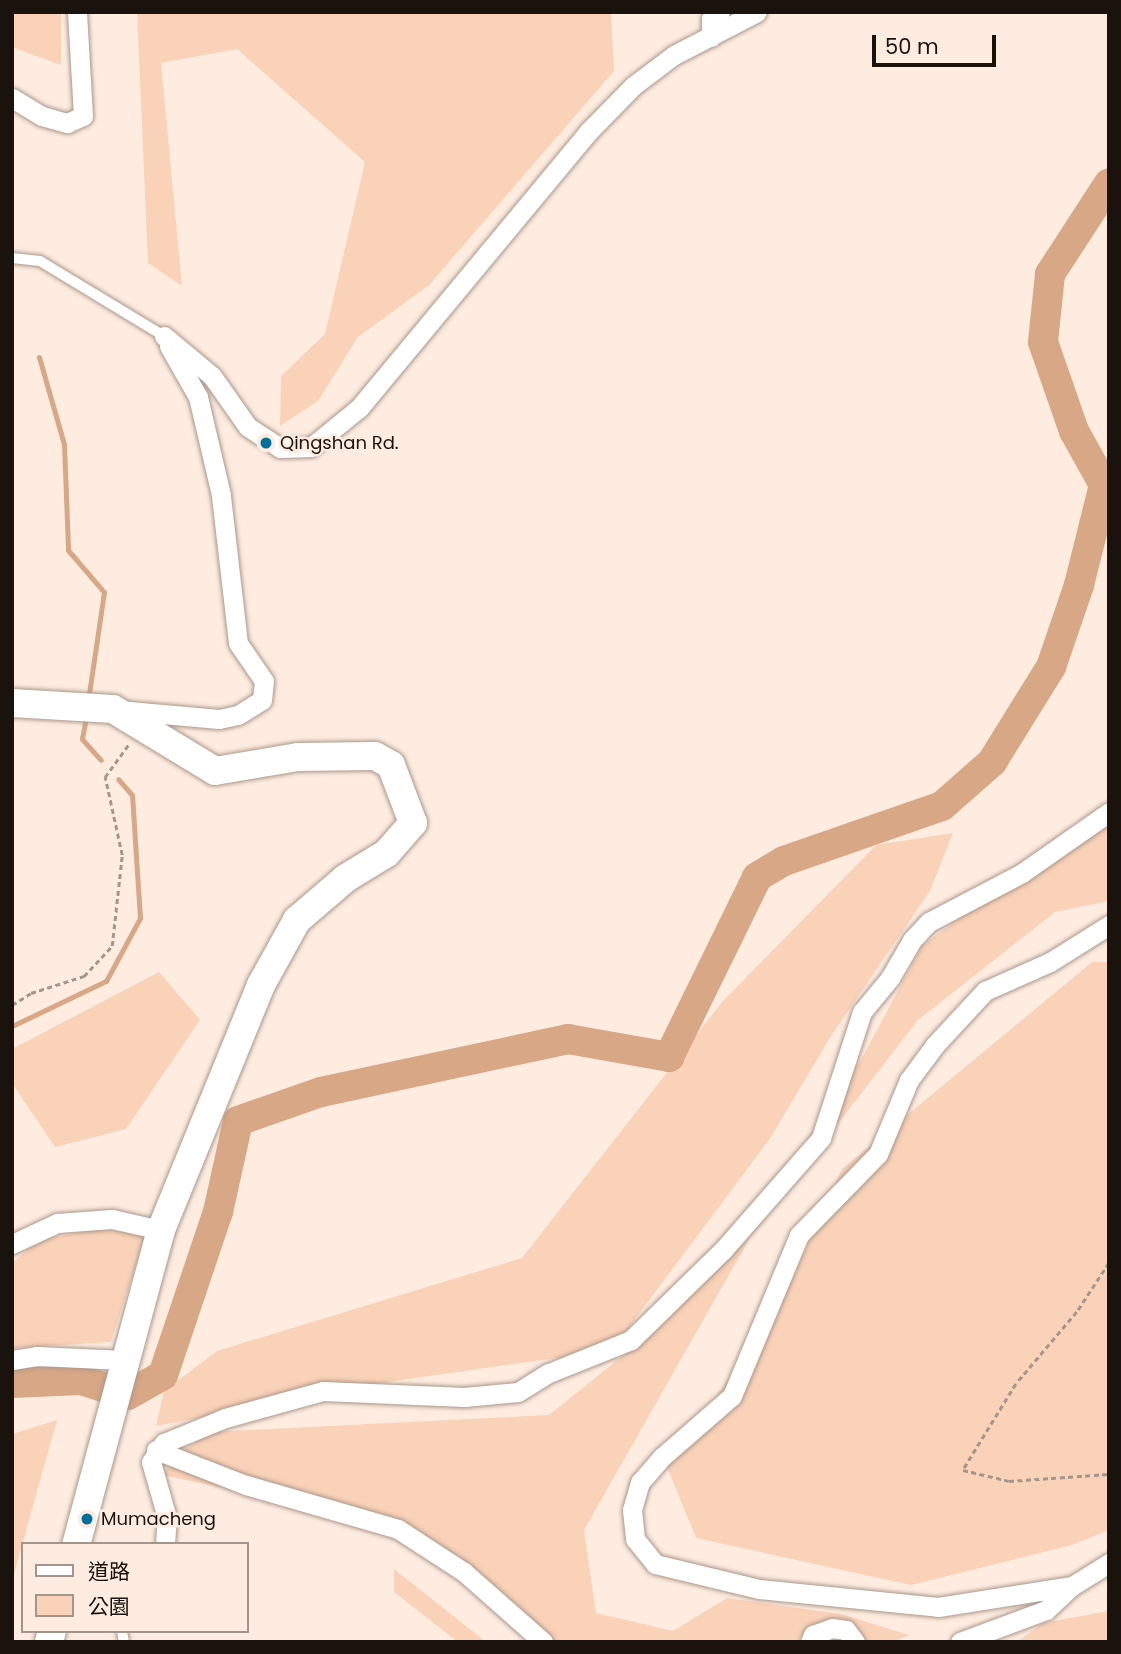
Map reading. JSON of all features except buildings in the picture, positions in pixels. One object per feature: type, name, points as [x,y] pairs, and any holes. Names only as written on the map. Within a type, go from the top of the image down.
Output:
[{"type":"street","points":[[12,98],[42,116],[67,123],[83,116],[77,12]]},
{"type":"street","points":[[711,37],[711,19],[720,12]]},
{"type":"street","points":[[164,336],[212,376],[248,427],[280,448],[311,447],[359,408],[579,142],[624,95],[674,55],[757,12]]},
{"type":"street","points":[[12,703],[219,719],[238,715],[262,700],[264,681],[238,643],[221,495],[198,397],[164,336]]},
{"type":"street","points":[[76,1542],[107,1420],[161,1230],[261,985],[298,920],[346,878],[387,853],[413,823],[391,765],[375,755],[298,757],[215,771],[176,750],[145,725],[113,709]]},
{"type":"street","points":[[165,1542],[167,1518],[151,1462],[156,1450],[225,1418],[323,1391],[464,1397],[517,1392],[549,1373],[631,1340],[723,1250],[821,1138],[862,1012],[890,978],[912,940],[929,922],[1022,873],[1109,812]]},
{"type":"street","points":[[1072,1586],[937,1607],[759,1589],[655,1564],[635,1539],[632,1510],[640,1482],[662,1457],[732,1396],[799,1235],[878,1154],[909,1080],[943,1035],[985,991],[1050,962],[1109,925]]},
{"type":"street","points":[[12,1244],[57,1223],[112,1219],[161,1230]]},
{"type":"street","points":[[12,1360],[37,1356],[123,1365]]},
{"type":"street","points":[[156,1450],[246,1485],[398,1529],[464,1572],[543,1642]]},
{"type":"street","points":[[960,1642],[1046,1610],[1072,1586],[1109,1563]]},
{"type":"street","points":[[810,1642],[813,1635],[832,1628],[846,1630],[855,1642]]},
{"type":"lane","points":[[12,258],[40,261],[164,336]]},
{"type":"path","points":[[12,1005],[31,993],[84,976],[112,946],[122,855],[105,777],[145,725]]},
{"type":"path","points":[[1109,1263],[1077,1312],[1016,1384],[963,1470],[1009,1481],[1109,1474]]},
{"type":"green space","points":[[12,12],[61,12],[61,65],[12,47]]},
{"type":"green space","points":[[137,12],[611,12],[614,71],[429,285],[358,337],[318,401],[280,426],[281,376],[325,334],[365,162],[237,49],[161,63],[182,286],[148,263]]},
{"type":"green space","points":[[1109,817],[1109,901],[1055,912],[918,1020],[751,1236],[584,1530],[596,1613],[673,1631],[727,1598],[841,1614],[909,1635],[892,1642],[850,1642],[811,1629],[796,1642],[549,1642],[377,1521],[162,1475],[180,1453],[210,1432],[549,1415],[641,1341],[733,1248],[862,1058],[922,946],[1084,824]]},
{"type":"green space","points":[[953,833],[930,891],[831,1036],[771,1137],[612,1350],[394,1381],[156,1426],[164,1391],[217,1351],[522,1258],[722,1002],[876,845]]},
{"type":"green space","points":[[1092,962],[1109,962],[1109,1530],[1072,1545],[911,1585],[696,1538],[667,1467],[783,1300],[842,1169]]},
{"type":"green space","points":[[159,972],[200,1020],[126,1129],[55,1147],[12,1083],[12,1049]]},
{"type":"green space","points":[[97,1229],[146,1234],[111,1342],[12,1348],[12,1263],[39,1240]]},
{"type":"green space","points":[[57,1420],[12,1581],[12,1434]]},
{"type":"green space","points":[[394,1569],[486,1642],[458,1642],[394,1592]]},
{"type":"green space","points":[[1109,1611],[1109,1642],[1017,1642],[1043,1623]]},
{"type":"waterway","points":[[12,1383],[81,1380],[128,1395],[163,1375],[218,1212],[238,1121],[321,1092],[568,1039],[669,1057],[757,877],[784,861],[942,806],[992,762],[1051,667],[1079,585],[1104,485],[1074,431],[1043,342],[1050,274],[1109,183]]},
{"type":"waterway","points":[[39,357],[64,444],[68,550],[104,592],[89,694]]},
{"type":"waterway","points":[[85,723],[82,739],[101,760]]},
{"type":"waterway","points":[[12,1026],[106,981],[140,918],[132,795],[118,779]]},
{"type":"place","name":"Qingshan Rd.","points":[[266,443]]},
{"type":"place","name":"Mumacheng","points":[[87,1519]]}]
